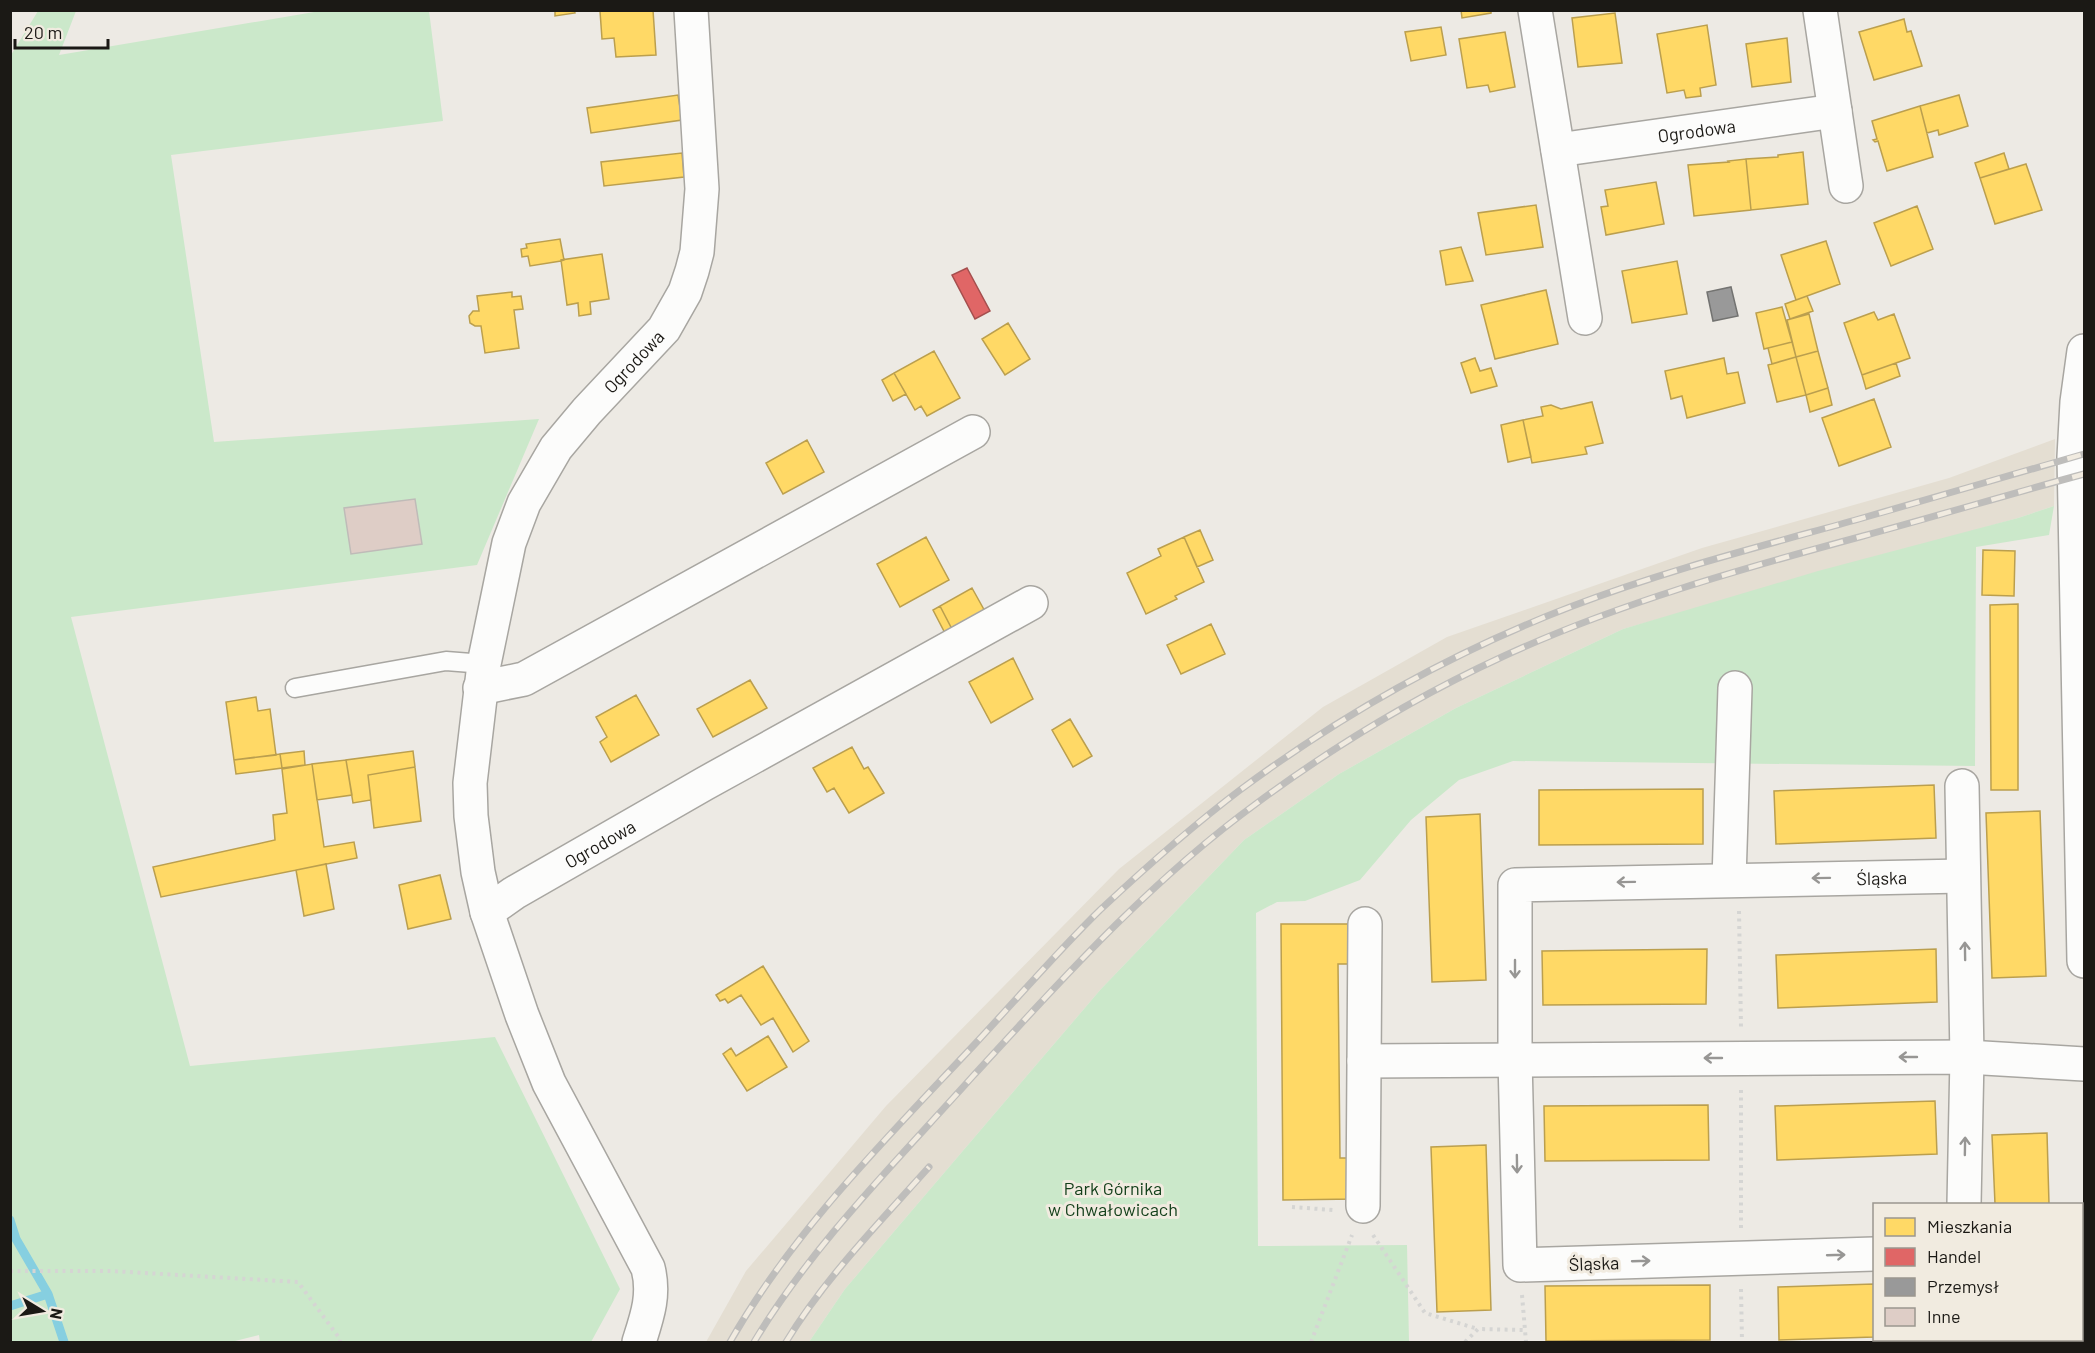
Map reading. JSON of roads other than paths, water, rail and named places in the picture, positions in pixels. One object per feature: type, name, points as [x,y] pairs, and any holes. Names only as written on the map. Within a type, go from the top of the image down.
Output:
[{"type":"street","name":"Ogrodowa","points":[[639,1342],[650,1311],[652,1296],[648,1268],[549,1083],[522,1015],[487,912],[478,872],[471,816],[470,783],[482,676],[509,543],[516,523],[533,485],[556,448],[587,411],[664,329],[685,292],[692,271],[697,252],[702,189],[691,10]]},
{"type":"street","points":[[1535,10],[1585,318]]},
{"type":"street","points":[[1820,10],[1846,186]]},
{"type":"street","name":"Ogrodowa","points":[[1558,150],[1835,111]]},
{"type":"street","points":[[2085,351],[2074,457],[2082,695],[2085,961]]},
{"type":"street","points":[[482,676],[524,679],[973,432]]},
{"type":"street","name":"Ogrodowa","points":[[487,912],[514,893],[694,790],[1030,603]]},
{"type":"street","points":[[1733,880],[1735,688]]},
{"type":"street","points":[[1962,786],[1967,1057],[1964,1203]]},
{"type":"street","name":"Śląska","points":[[1873,1254],[1520,1265],[1515,1059],[1515,885],[1964,876]]},
{"type":"street","points":[[1361,1222],[1365,924]]},
{"type":"street","points":[[1364,1061],[1967,1057],[2085,1064]]},
{"type":"lane","points":[[295,688],[446,661],[482,676]]},
{"type":"waterway","points":[[10,1220],[16,1239],[48,1294],[64,1342]]},
{"type":"waterway","points":[[10,1306],[48,1294]]},
{"type":"railway","points":[[730,1342],[755,1301],[783,1262],[843,1187],[1084,926],[1204,818],[1278,762],[1399,687],[1483,644],[1570,607],[1713,560],[2084,454]]},
{"type":"railway","points":[[754,1342],[802,1271],[857,1204],[1108,932],[1218,833],[1257,803],[1346,742],[1472,671],[1547,637],[1636,603],[1726,574],[2084,474]]},
{"type":"railway","points":[[786,1342],[835,1273],[929,1167]]},
{"type":"park label","name":"Park Górnika w Chwałowicach","points":[[1113,1198]]}]
